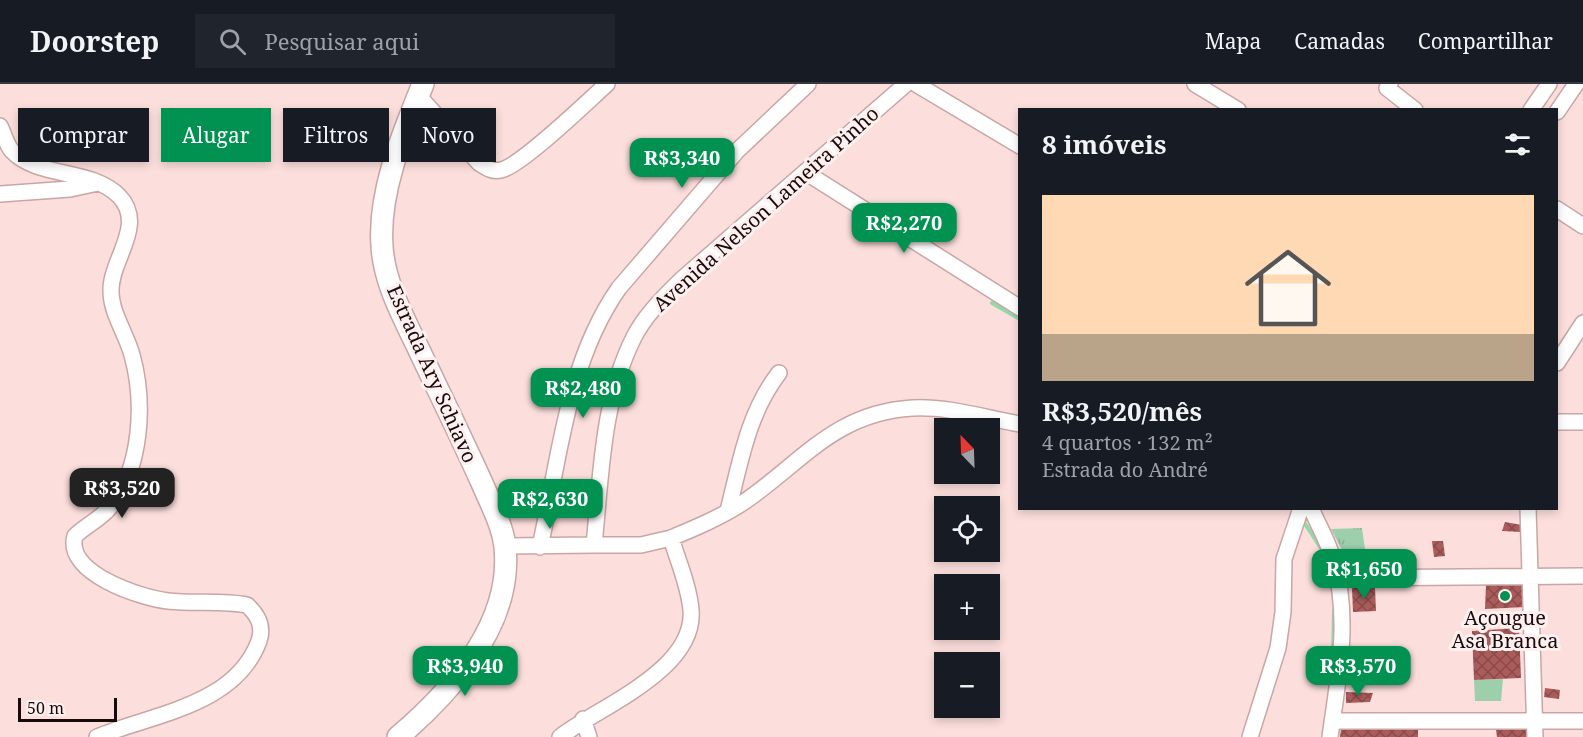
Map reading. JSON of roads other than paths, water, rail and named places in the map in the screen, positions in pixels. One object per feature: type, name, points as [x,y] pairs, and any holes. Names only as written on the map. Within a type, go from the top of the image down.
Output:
[{"type":"main road","name":"Estrada Ary Schiavo","points":[[398,737],[450,685],[475,654],[500,599],[505,546],[494,511],[400,310],[385,268],[382,218],[401,145],[421,89]]},
{"type":"street","points":[[421,89],[480,163],[491,171],[498,171],[505,169],[532,150],[607,84]]},
{"type":"street","points":[[540,547],[573,387],[603,310],[619,288],[737,151],[808,84]]},
{"type":"street","name":"Avenida Nelson Lameira Pinho","points":[[594,545],[609,417],[617,381],[634,335],[650,313],[681,280],[906,84]]},
{"type":"street","points":[[916,84],[1018,145]]},
{"type":"street","points":[[1195,84],[1235,108]]},
{"type":"street","points":[[1532,108],[1549,84]]},
{"type":"street","points":[[1558,111],[1576,84]]},
{"type":"street","points":[[1388,86],[1413,108]]},
{"type":"street","points":[[0,126],[11,149],[21,158],[53,170],[101,182],[121,198],[128,214],[128,235],[113,273],[111,291],[112,303],[135,368],[138,442],[131,467],[115,500],[105,513],[75,536],[74,550],[87,569],[100,578],[150,597],[168,601],[247,605],[255,612],[261,633],[254,653],[235,675],[194,704],[97,737]]},
{"type":"street","points":[[805,172],[1018,307]]},
{"type":"street","points":[[0,194],[63,189],[101,182]]},
{"type":"street","points":[[1558,210],[1583,226]]},
{"type":"street","points":[[1558,361],[1583,323]]},
{"type":"street","points":[[728,511],[750,426],[759,402],[779,374]]},
{"type":"street","points":[[505,546],[641,545],[671,538],[728,511],[823,438],[866,417],[888,411],[933,409],[1018,424]]},
{"type":"street","points":[[1558,422],[1583,422]]},
{"type":"street","points":[[1250,737],[1278,648],[1283,612],[1284,559],[1301,510]]},
{"type":"street","points":[[1312,510],[1333,556],[1338,578],[1343,637],[1330,737]]},
{"type":"street","points":[[1528,510],[1535,729]]},
{"type":"street","points":[[560,737],[583,719],[645,684],[668,664],[682,646],[692,611],[671,538]]},
{"type":"street","points":[[1338,578],[1583,576]]},
{"type":"street","points":[[583,719],[589,737]]},
{"type":"street","points":[[1332,721],[1535,729],[1583,721]]},
{"type":"waterway","points":[[992,303],[1018,318]]},
{"type":"waterway","points":[[1302,519],[1324,553]]},
{"type":"waterway","points":[[1333,659],[1334,610]]},
{"type":"place","name":"Açougue Asa Branca","points":[[1505,596]]}]
